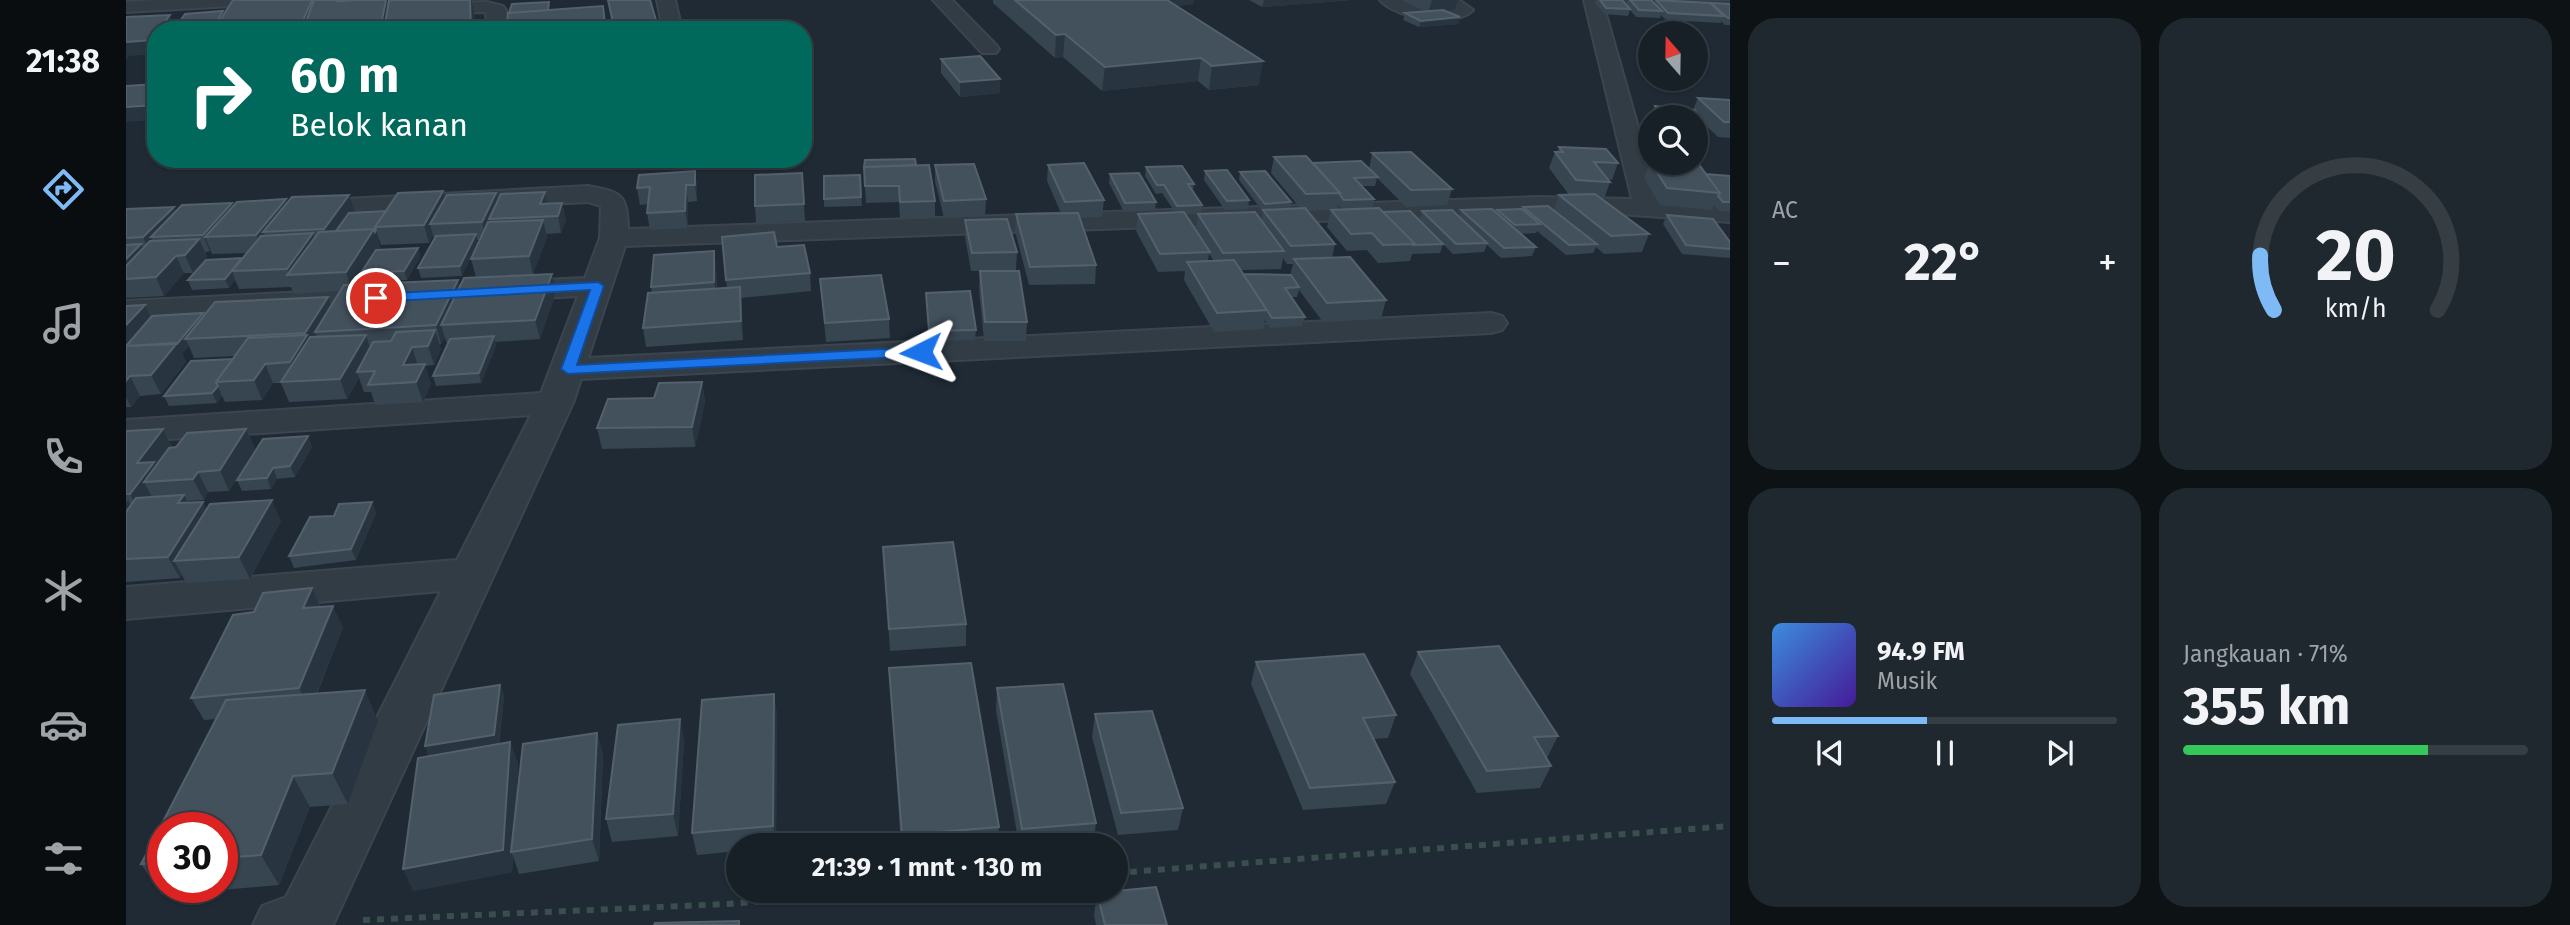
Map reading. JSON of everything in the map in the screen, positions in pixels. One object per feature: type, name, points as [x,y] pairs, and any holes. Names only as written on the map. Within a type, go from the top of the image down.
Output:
[{"type":"street","points":[[126,8],[250,0]]},
{"type":"street","points":[[363,0],[363,9],[367,10],[475,6],[493,8],[497,10],[497,21]]},
{"type":"street","points":[[666,0],[671,21]]},
{"type":"street","points":[[942,0],[989,49]]},
{"type":"street","points":[[1389,0],[1405,9],[1429,15],[1464,10],[1445,0]]},
{"type":"street","points":[[1593,0],[1648,208]]},
{"type":"street","points":[[1614,0],[1730,6]]},
{"type":"street","points":[[276,209],[588,194],[604,197],[614,203],[614,238],[555,403],[472,574],[293,924]]},
{"type":"street","points":[[614,238],[1525,205],[1648,208],[1730,214]]},
{"type":"street","points":[[473,293],[598,286]]},
{"type":"street","points":[[126,311],[418,295]]},
{"type":"street","points":[[568,369],[1491,323]]},
{"type":"street","points":[[126,430],[555,403]]},
{"type":"street","points":[[126,603],[472,574]]},
{"type":"path","points":[[1128,872],[1730,826]]},
{"type":"path","points":[[293,924],[741,903]]},
{"type":"building","points":[[233,0],[312,0],[303,21],[220,21]]},
{"type":"building","points":[[314,0],[386,0],[382,21],[306,21]]},
{"type":"building","points":[[389,0],[470,0],[471,21],[386,21]]},
{"type":"building","points":[[608,0],[650,0],[656,20],[642,21],[613,21]]},
{"type":"building","points":[[1015,0],[1167,0],[1263,61],[1212,66],[1201,58],[1105,67],[1065,34],[1056,35]]},
{"type":"building","points":[[1600,0],[1622,0],[1630,9],[1606,8]]},
{"type":"building","points":[[1630,0],[1651,0],[1662,11],[1639,10]]},
{"type":"building","points":[[1656,0],[1710,3],[1724,16],[1668,13]]},
{"type":"building","points":[[549,2],[548,10],[509,13],[512,4]]},
{"type":"building","points":[[1711,3],[1730,4],[1730,18],[1728,18]]},
{"type":"building","points":[[603,6],[605,21],[508,21],[508,13]]},
{"type":"building","points":[[1443,10],[1460,17],[1421,21],[1405,13]]},
{"type":"building","points":[[223,11],[217,21],[180,21],[185,14]]},
{"type":"building","points":[[170,15],[166,21],[147,21],[147,40],[126,42],[126,17]]},
{"type":"building","points":[[980,56],[1000,79],[960,82],[941,59]]},
{"type":"building","points":[[147,85],[147,106],[126,107],[126,86]]},
{"type":"building","points":[[1698,98],[1730,100],[1730,122],[1724,122]]},
{"type":"building","points":[[1559,147],[1606,149],[1618,163],[1594,162],[1610,182],[1576,180],[1555,152],[1563,152]]},
{"type":"building","points":[[1411,152],[1452,189],[1411,190],[1372,153]]},
{"type":"building","points":[[1306,156],[1340,193],[1306,194],[1274,157]]},
{"type":"building","points":[[915,159],[916,165],[864,167],[865,160]]},
{"type":"building","points":[[1361,161],[1378,177],[1354,178],[1374,199],[1344,200],[1313,163]]},
{"type":"building","points":[[1084,163],[1104,200],[1065,202],[1048,165]]},
{"type":"building","points":[[974,164],[986,199],[944,201],[935,165]]},
{"type":"building","points":[[929,165],[935,201],[900,202],[899,186],[865,186],[864,167]]},
{"type":"building","points":[[1182,166],[1194,184],[1188,184],[1202,205],[1177,206],[1164,185],[1157,185],[1146,167]]},
{"type":"building","points":[[1227,170],[1249,200],[1227,201],[1205,171]]},
{"type":"building","points":[[695,171],[695,185],[686,185],[685,211],[647,213],[650,187],[637,188],[639,175]]},
{"type":"building","points":[[1265,171],[1291,202],[1265,204],[1240,172]]},
{"type":"building","points":[[802,173],[804,204],[755,206],[755,175]]},
{"type":"building","points":[[1139,173],[1156,202],[1125,203],[1110,174]]},
{"type":"building","points":[[860,175],[861,197],[824,199],[824,176]]},
{"type":"building","points":[[1659,175],[1707,175],[1720,193],[1667,188]]},
{"type":"building","points":[[1707,175],[1730,176],[1730,202],[1723,202],[1718,196],[1720,193]]},
{"type":"building","points":[[443,191],[424,225],[375,227],[398,193]]},
{"type":"building","points":[[545,192],[540,204],[562,203],[558,216],[489,219],[501,194]]},
{"type":"building","points":[[496,193],[482,222],[430,224],[447,195]]},
{"type":"building","points":[[1595,194],[1649,234],[1611,236],[1559,195]]},
{"type":"building","points":[[349,195],[324,229],[263,232],[292,197]]},
{"type":"building","points":[[286,199],[256,235],[205,237],[237,202]]},
{"type":"building","points":[[232,203],[203,235],[151,237],[182,205]]},
{"type":"building","points":[[1548,206],[1597,244],[1569,245],[1523,207]]},
{"type":"building","points":[[174,207],[143,237],[126,238],[126,209]]},
{"type":"building","points":[[1305,208],[1335,244],[1291,246],[1263,210]]},
{"type":"building","points":[[1379,208],[1415,244],[1383,245],[1372,233],[1351,234],[1331,210]]},
{"type":"building","points":[[1492,209],[1536,247],[1504,248],[1461,210]]},
{"type":"building","points":[[1522,209],[1540,224],[1515,225],[1497,210]]},
{"type":"building","points":[[1452,210],[1487,243],[1456,244],[1422,211]]},
{"type":"building","points":[[386,211],[375,227],[375,232],[374,229],[336,231],[349,213]]},
{"type":"building","points":[[1410,211],[1443,244],[1414,245],[1383,212]]},
{"type":"building","points":[[1184,212],[1210,252],[1160,254],[1138,214]]},
{"type":"building","points":[[1255,212],[1284,251],[1223,253],[1198,214]]},
{"type":"building","points":[[1078,213],[1096,265],[1030,267],[1016,214]]},
{"type":"building","points":[[1667,215],[1713,219],[1730,242],[1730,249],[1686,245]]},
{"type":"building","points":[[1007,219],[1017,252],[972,253],[965,220]]},
{"type":"building","points":[[543,220],[529,256],[471,259],[488,222]]},
{"type":"building","points":[[374,229],[346,272],[287,275],[319,232]]},
{"type":"building","points":[[774,232],[777,247],[804,245],[810,273],[726,280],[722,237]]},
{"type":"building","points":[[313,233],[287,269],[232,271],[261,236]]},
{"type":"building","points":[[476,234],[460,266],[418,268],[436,236]]},
{"type":"building","points":[[199,239],[185,255],[176,256],[156,277],[126,279],[126,266],[150,241]]},
{"type":"building","points":[[141,244],[126,259],[126,245]]},
{"type":"building","points":[[418,248],[404,271],[361,273],[376,250]]},
{"type":"building","points":[[714,251],[714,282],[651,287],[654,255]]},
{"type":"building","points":[[1350,257],[1386,300],[1327,303],[1294,259]]},
{"type":"building","points":[[242,258],[225,279],[188,280],[206,260]]},
{"type":"building","points":[[1234,260],[1267,310],[1217,313],[1187,262]]},
{"type":"building","points":[[980,271],[1019,271],[1027,322],[985,322]]},
{"type":"building","points":[[552,274],[535,320],[441,325],[464,278]]},
{"type":"building","points":[[1243,274],[1291,275],[1299,287],[1285,288],[1305,317],[1272,318]]},
{"type":"building","points":[[881,275],[889,319],[825,323],[820,279]]},
{"type":"building","points":[[458,280],[436,325],[315,332],[344,285]]},
{"type":"building","points":[[740,287],[741,321],[643,328],[648,293]]},
{"type":"building","points":[[970,291],[976,330],[929,331],[926,293]]},
{"type":"building","points":[[328,297],[305,333],[185,339],[215,302]]},
{"type":"building","points":[[145,305],[126,325],[126,306]]},
{"type":"building","points":[[203,313],[177,344],[126,346],[152,316]]},
{"type":"building","points":[[435,330],[428,346],[412,347],[403,365],[425,364],[416,382],[368,385],[375,371],[357,372],[373,342],[391,341],[396,332]]},
{"type":"building","points":[[307,335],[290,362],[265,364],[254,380],[216,382],[248,338]]},
{"type":"building","points":[[366,335],[340,379],[281,382],[310,337]]},
{"type":"building","points":[[494,336],[479,373],[433,376],[450,339]]},
{"type":"building","points":[[177,343],[151,375],[130,376],[126,381],[126,346]]},
{"type":"building","points":[[233,359],[216,382],[218,386],[212,393],[164,396],[191,361]]},
{"type":"building","points":[[702,382],[692,427],[597,428],[608,399],[654,398],[659,383]]},
{"type":"building","points":[[163,429],[137,463],[154,462],[130,494],[126,494],[126,431]]},
{"type":"building","points":[[246,429],[220,470],[198,472],[193,479],[144,482],[169,448],[176,447],[187,433]]},
{"type":"building","points":[[308,436],[290,466],[273,468],[267,478],[237,480],[263,439]]},
{"type":"building","points":[[184,495],[178,503],[203,502],[168,557],[126,559],[126,512],[136,498]]},
{"type":"building","points":[[272,500],[239,557],[174,561],[210,504]]},
{"type":"building","points":[[372,502],[351,549],[289,556],[310,517],[334,516],[339,504]]},
{"type":"building","points":[[953,542],[966,624],[889,629],[883,547]]},
{"type":"building","points":[[312,588],[303,608],[333,606],[299,688],[191,698],[233,615],[254,612],[263,593]]},
{"type":"building","points":[[1499,646],[1558,736],[1534,737],[1551,766],[1487,771],[1418,652]]},
{"type":"building","points":[[1364,654],[1396,715],[1363,718],[1395,782],[1310,788],[1256,662]]},
{"type":"building","points":[[971,663],[999,827],[902,833],[889,668]]},
{"type":"building","points":[[1063,684],[1096,823],[1022,829],[997,688]]},
{"type":"building","points":[[500,685],[494,735],[425,746],[434,695]]},
{"type":"building","points":[[365,690],[332,773],[293,776],[261,855],[238,857],[238,812],[168,812],[226,700]]},
{"type":"building","points":[[774,694],[773,826],[692,833],[702,700]]},
{"type":"building","points":[[1152,711],[1183,808],[1121,813],[1095,714]]},
{"type":"building","points":[[680,719],[673,814],[606,819],[618,725]]},
{"type":"building","points":[[597,733],[592,839],[511,852],[523,744]]},
{"type":"building","points":[[510,742],[503,850],[403,869],[418,758]]},
{"type":"building","points":[[147,852],[147,863],[141,864]]},
{"type":"building","points":[[1156,887],[1167,925],[1105,925],[1100,903],[1128,903],[1128,890]]},
{"type":"building","points":[[739,921],[739,925],[654,925],[655,923]]},
{"type":"route","points":[[376,298],[598,286],[568,369],[921,352]]}]
